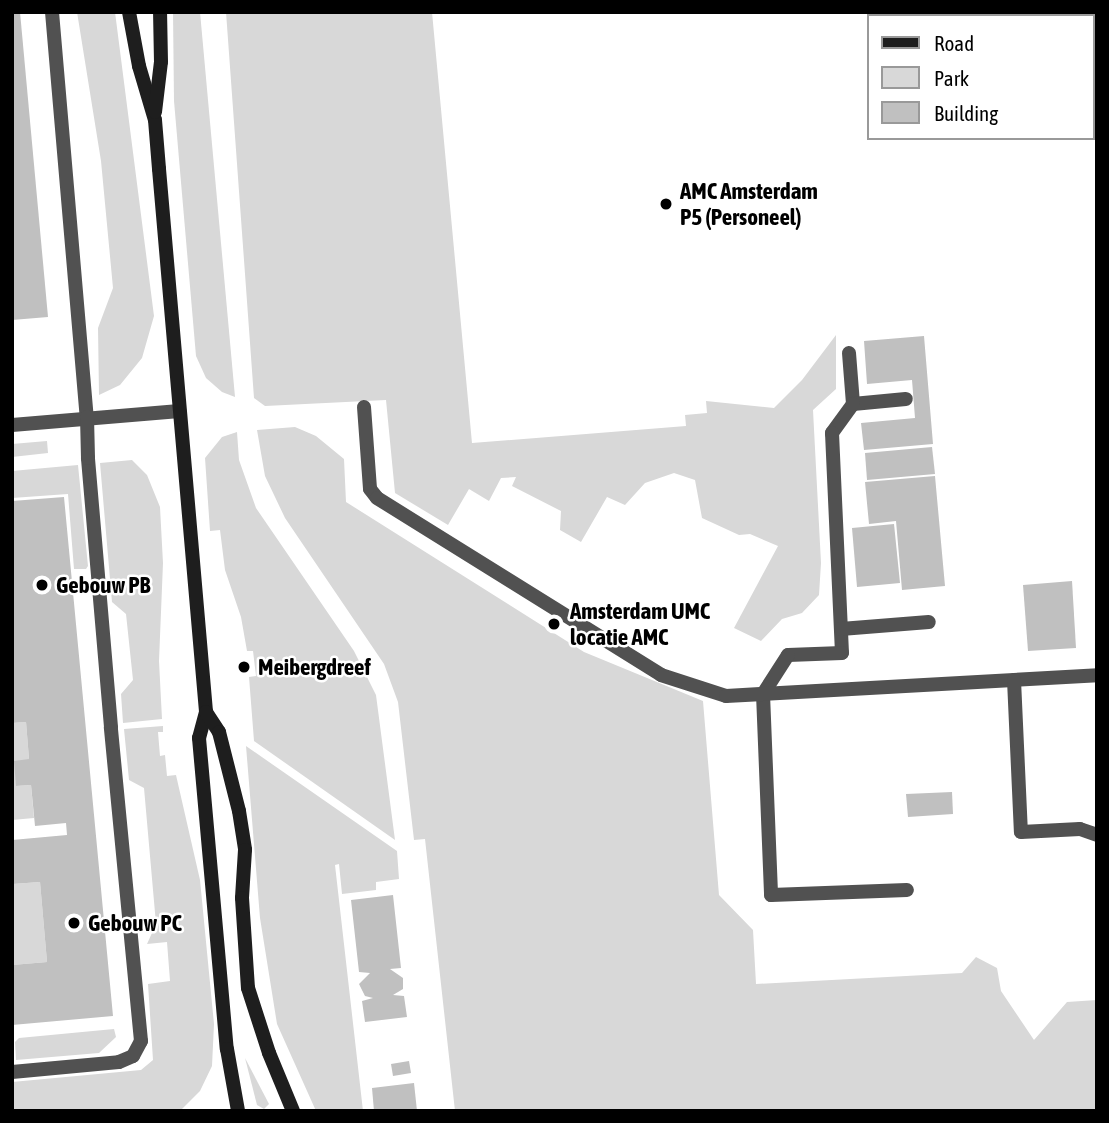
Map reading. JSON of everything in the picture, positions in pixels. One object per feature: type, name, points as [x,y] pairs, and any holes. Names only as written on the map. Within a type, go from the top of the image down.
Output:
[{"type":"street","points":[[12,1072],[119,1062],[133,1056],[142,1041],[109,714],[87,417],[52,12]]},
{"type":"street","points":[[129,12],[139,66],[155,120]]},
{"type":"street","points":[[160,12],[161,62],[155,120],[206,712],[199,738],[227,1049],[238,1111]]},
{"type":"street","points":[[849,353],[853,404],[832,433],[842,653],[788,655],[763,694],[771,895],[907,890]]},
{"type":"street","points":[[853,404],[906,399]]},
{"type":"street","points":[[364,407],[370,489],[377,498],[661,675],[726,696],[1097,675]]},
{"type":"street","points":[[12,425],[179,411]]},
{"type":"street","points":[[841,629],[929,622]]},
{"type":"street","points":[[1014,680],[1021,832],[1080,829],[1097,835]]},
{"type":"street","points":[[206,712],[219,732],[239,811],[245,850],[242,898],[247,988],[269,1054],[293,1111]]},
{"type":"green space","points":[[77,12],[115,12],[154,316],[142,358],[120,385],[99,395],[98,328],[113,288],[101,161]]},
{"type":"green space","points":[[173,12],[200,12],[235,397],[222,392],[206,378],[196,356],[174,101]]},
{"type":"green space","points":[[226,12],[432,12],[472,443],[686,426],[685,415],[707,413],[706,401],[774,408],[802,380],[836,335],[836,389],[813,410],[821,563],[819,595],[802,613],[782,619],[761,641],[734,628],[778,546],[750,534],[739,535],[702,518],[695,480],[674,473],[645,483],[625,505],[607,497],[581,542],[560,530],[561,511],[512,486],[516,477],[501,478],[489,501],[469,489],[448,525],[395,493],[386,400],[265,406],[254,398]]},
{"type":"green space","points":[[295,427],[316,436],[344,459],[346,502],[584,652],[703,701],[719,895],[753,930],[756,984],[962,973],[976,957],[997,968],[1001,991],[1034,1040],[1067,1002],[1097,1000],[1097,1111],[455,1111],[425,839],[414,840],[398,702],[384,664],[285,518],[265,476],[257,430]]},
{"type":"green space","points":[[237,432],[239,460],[256,508],[354,651],[376,695],[395,840],[254,741],[249,677],[256,676],[253,651],[247,651],[241,617],[225,570],[220,530],[210,531],[205,458],[222,437]]},
{"type":"green space","points":[[47,441],[48,453],[12,457],[12,444]]},
{"type":"green space","points":[[132,460],[147,475],[160,507],[163,563],[159,661],[162,719],[123,723],[121,694],[133,680],[126,614],[112,602],[100,463]]},
{"type":"green space","points":[[78,465],[88,566],[86,569],[74,569],[68,494],[12,498],[12,471]]},
{"type":"green space","points":[[26,722],[29,759],[16,786],[31,785],[34,818],[12,820],[12,723]]},
{"type":"green space","points":[[163,726],[163,732],[158,732],[160,756],[165,755],[167,776],[176,775],[200,880],[214,1024],[212,1066],[200,1091],[180,1111],[12,1111],[12,1082],[141,1070],[153,1060],[148,984],[170,981],[167,942],[147,944],[156,924],[144,788],[129,780],[124,729]]},
{"type":"green space","points":[[246,746],[397,851],[399,879],[376,882],[376,890],[342,894],[339,864],[335,865],[363,1111],[316,1111],[277,1024],[260,918]]},
{"type":"green space","points":[[12,881],[13,884],[40,882],[47,962],[12,965]]},
{"type":"green space","points":[[114,1029],[116,1037],[99,1053],[16,1060],[15,1042],[19,1038]]},
{"type":"green space","points":[[245,1058],[269,1104],[264,1109],[257,1105]]},
{"type":"building","points":[[12,12],[20,12],[48,317],[12,320]]},
{"type":"building","points":[[924,336],[933,444],[864,450],[861,423],[915,418],[912,380],[867,384],[864,341]]},
{"type":"building","points":[[932,447],[935,474],[867,480],[865,453]]},
{"type":"building","points":[[935,476],[945,586],[902,590],[896,521],[869,524],[865,482]]},
{"type":"building","points":[[64,497],[113,1016],[12,1025],[12,965],[47,962],[40,882],[13,884],[12,840],[67,835],[66,823],[35,826],[31,785],[16,786],[14,761],[29,759],[26,722],[12,723],[12,501]]},
{"type":"building","points":[[894,524],[900,583],[857,587],[852,528]]},
{"type":"building","points":[[1072,581],[1076,648],[1028,651],[1023,585]]},
{"type":"building","points":[[952,792],[953,814],[908,817],[906,794]]},
{"type":"building","points":[[393,895],[401,968],[390,969],[403,978],[403,989],[393,995],[404,996],[407,1017],[365,1022],[362,1001],[373,998],[365,996],[359,984],[370,973],[359,972],[351,900]]},
{"type":"building","points":[[409,1061],[411,1073],[393,1076],[391,1064]]},
{"type":"building","points":[[414,1083],[417,1111],[374,1111],[372,1088]]},
{"type":"place","name":"AMC Amsterdam P5 (Personeel)","points":[[666,204]]},
{"type":"place","name":"Gebouw PB","points":[[42,585]]},
{"type":"place","name":"Amsterdam UMC locatie AMC","points":[[554,624]]},
{"type":"place","name":"Meibergdreef","points":[[244,667]]},
{"type":"place","name":"Gebouw PC","points":[[74,923]]}]
